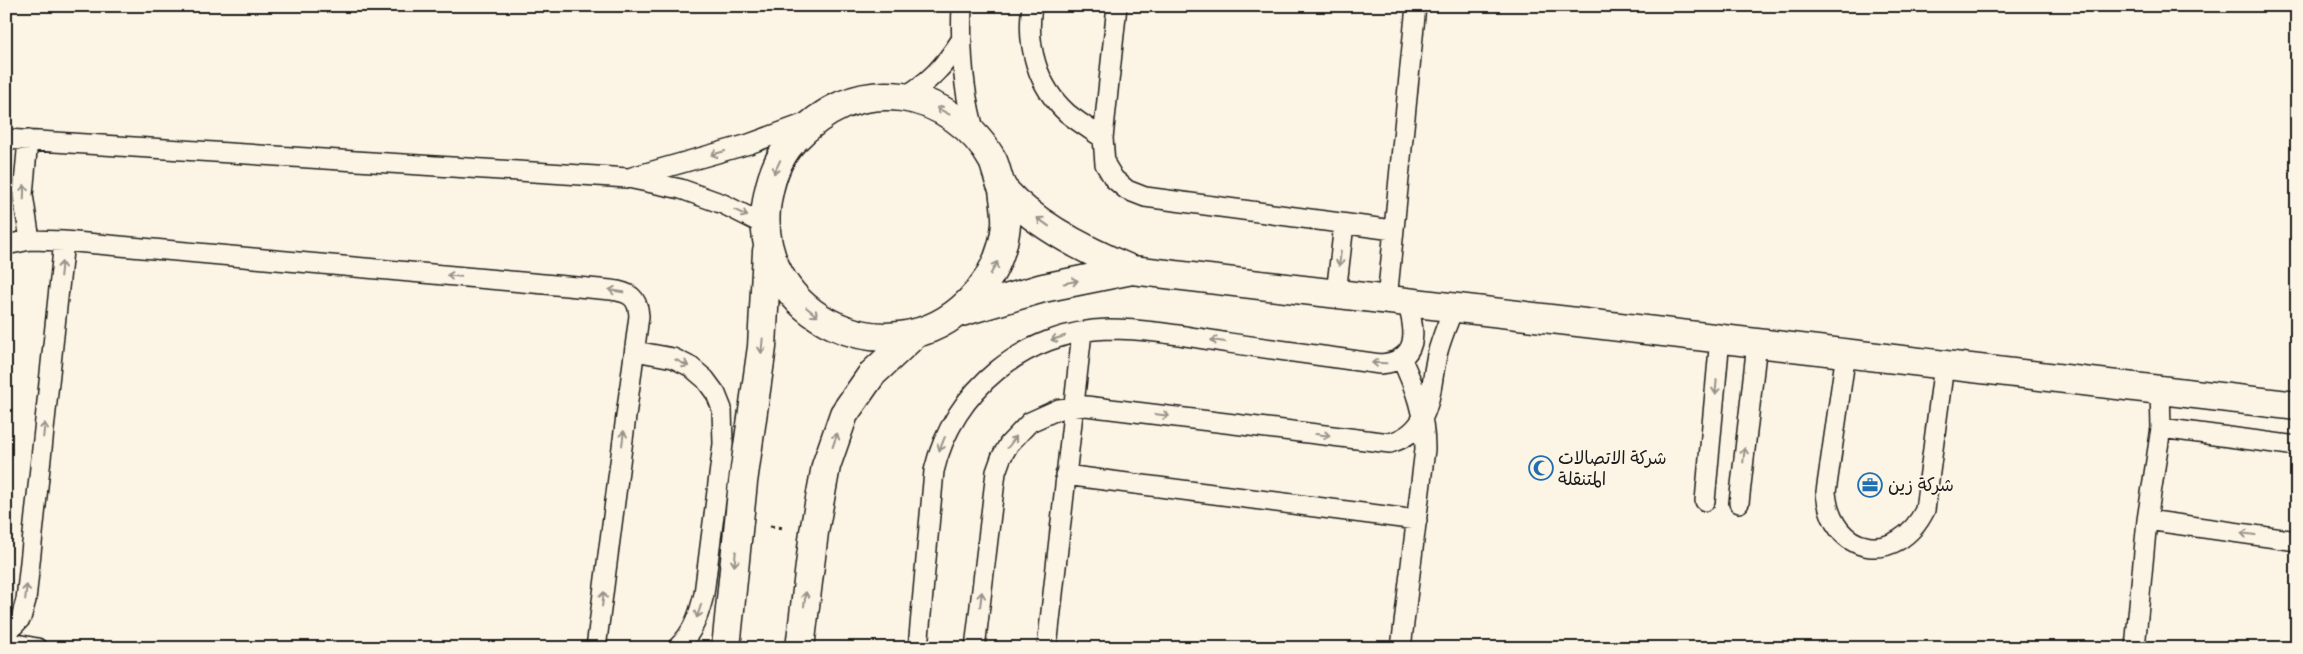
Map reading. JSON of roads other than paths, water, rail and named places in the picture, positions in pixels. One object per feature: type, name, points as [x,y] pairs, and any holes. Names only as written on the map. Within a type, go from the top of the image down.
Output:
[{"type":"street","points":[[726,648],[726,521],[762,347],[766,235],[768,185],[786,148],[813,120],[841,105],[872,97],[902,97],[930,104],[955,117],[976,136],[993,161],[1003,189],[1006,224],[999,258],[982,289],[957,314],[937,326],[915,334],[876,337],[852,333],[822,321],[798,300],[779,275],[766,235]]},
{"type":"street","points":[[1003,189],[1064,236],[1132,270]]},
{"type":"street","points":[[957,314],[1043,288],[1132,270],[2297,406]]},
{"type":"street","points":[[800,648],[814,532],[826,466],[844,414],[872,374],[915,334]]},
{"type":"lane","points":[[962,6],[961,40],[964,89],[976,136]]},
{"type":"lane","points":[[1032,6],[1029,27],[1032,58],[1045,84],[1066,112],[1103,138]]},
{"type":"lane","points":[[1117,6],[1103,138],[1105,164],[1114,179],[1127,190],[1145,197],[1393,230]]},
{"type":"lane","points":[[918,648],[934,471],[939,448],[949,426],[978,388],[1015,357],[1051,340],[1082,332],[1131,329],[1380,364],[1391,363],[1401,358],[1408,350],[1414,329],[1397,301],[1393,230],[1416,6]]},
{"type":"lane","points":[[902,97],[920,88],[936,74],[961,40]]},
{"type":"lane","points":[[628,178],[749,144],[813,120]]},
{"type":"lane","points":[[6,139],[628,178],[681,189],[722,204],[766,235]]},
{"type":"lane","points":[[28,140],[23,195],[30,240]]},
{"type":"lane","points":[[1336,294],[1344,224]]},
{"type":"lane","points":[[6,245],[30,240],[64,241],[622,291],[633,296],[638,304],[635,350],[596,648]]},
{"type":"lane","points":[[6,634],[21,618],[26,600],[64,241]]},
{"type":"lane","points":[[1401,648],[1424,464],[1424,418],[1438,353],[1454,307]]},
{"type":"lane","points":[[1048,648],[1065,475],[1082,332]]},
{"type":"lane","points":[[1705,501],[1720,338]]},
{"type":"lane","points":[[1739,503],[1756,343]]},
{"type":"lane","points":[[635,350],[673,358],[691,367],[705,379],[716,394],[722,409],[726,521],[699,613],[691,631],[677,648]]},
{"type":"lane","points":[[1846,353],[1826,492],[1828,508],[1834,524],[1845,536],[1859,544],[1875,547],[1891,544],[1906,537],[1917,525],[1925,510],[1944,364]]},
{"type":"lane","points":[[1401,358],[1424,418]]},
{"type":"lane","points":[[2135,648],[2147,520],[2161,428],[2160,389]]},
{"type":"lane","points":[[975,648],[996,472],[1009,444],[1030,422],[1059,409],[1074,406],[1390,442],[1410,435],[1424,418]]},
{"type":"lane","points":[[2161,428],[2297,446]]},
{"type":"lane","points":[[1065,475],[1417,520]]},
{"type":"lane","points":[[2147,520],[2297,540]]},
{"type":"lane","points":[[6,642],[37,648]]},
{"type":"place","name":"شركة الاتصالات المتنقلة","points":[[1541,468]]},
{"type":"place","name":"شركة زين","points":[[1870,485]]}]
